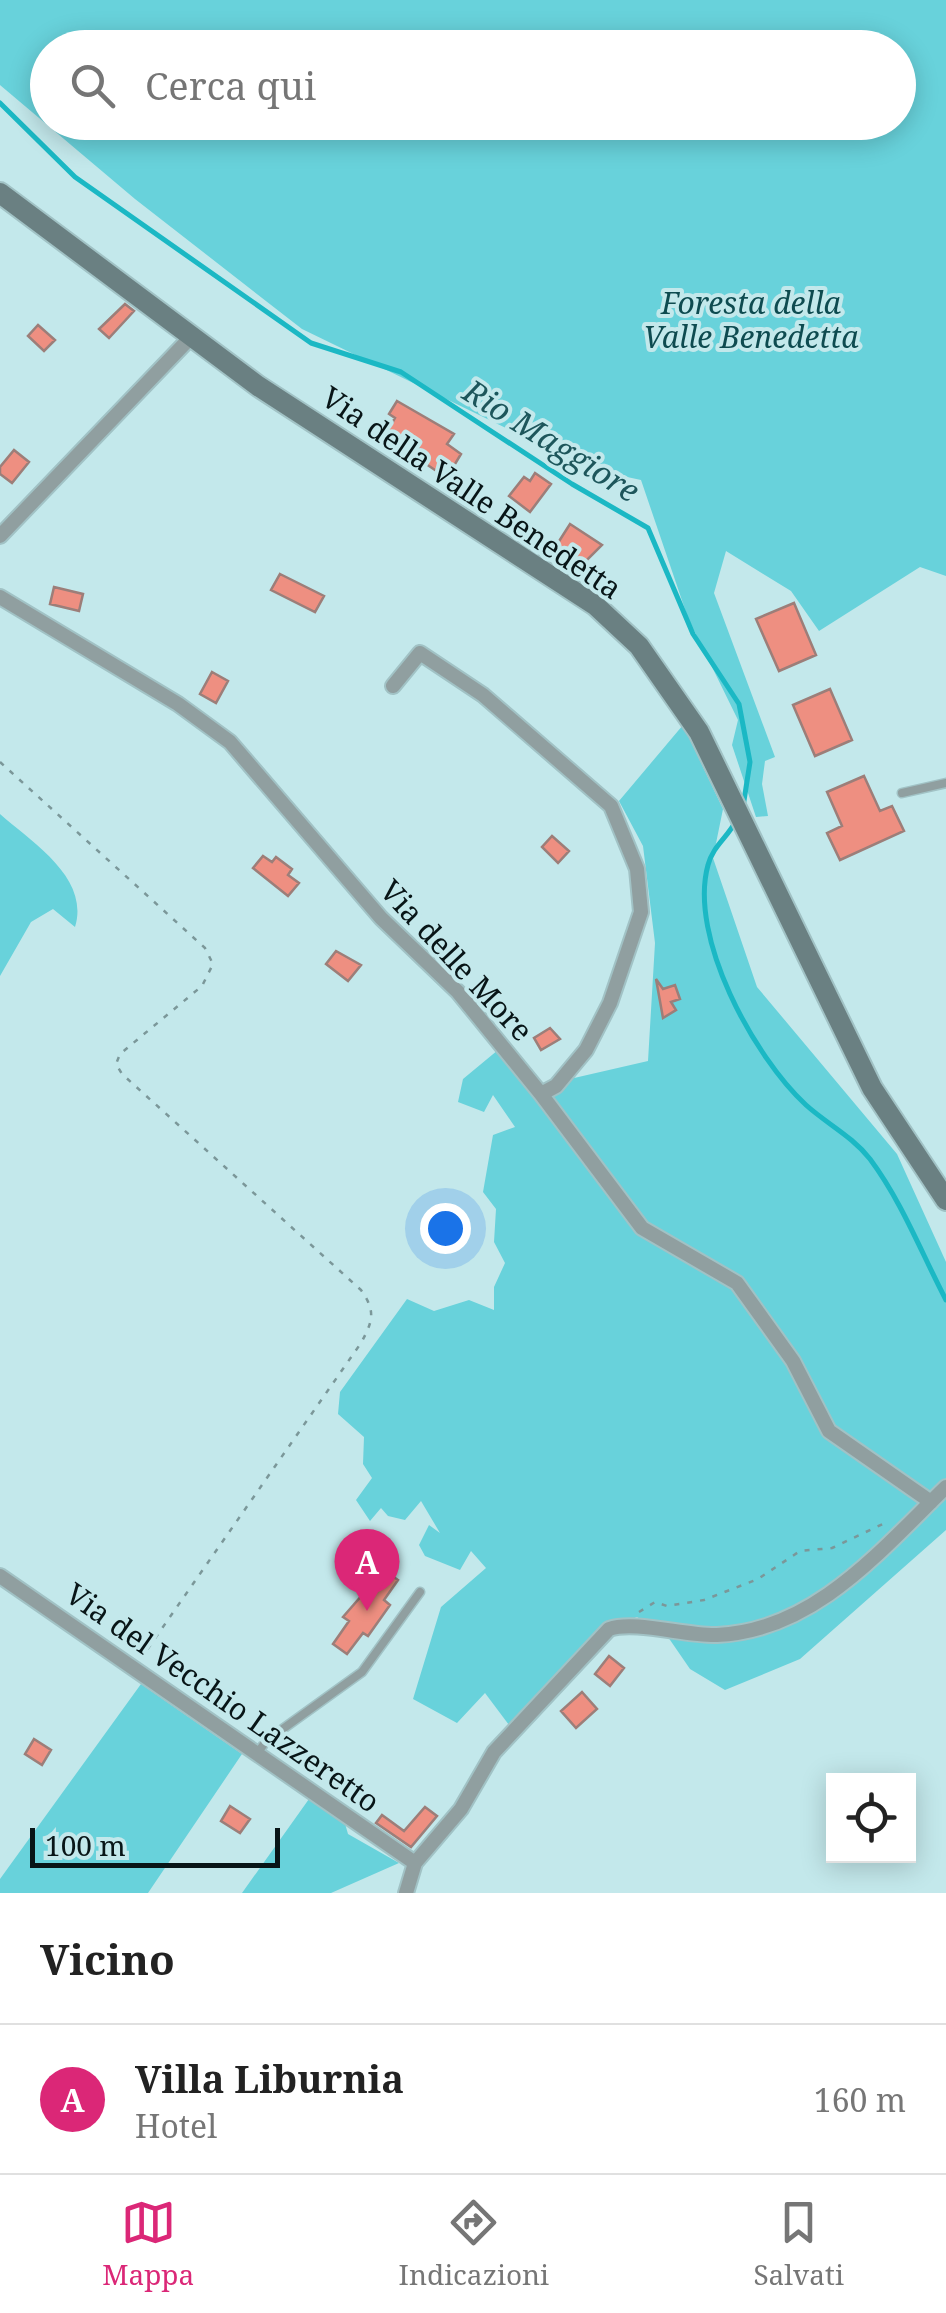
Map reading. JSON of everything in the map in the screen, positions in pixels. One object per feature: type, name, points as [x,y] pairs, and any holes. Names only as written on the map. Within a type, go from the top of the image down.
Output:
[{"type":"main road","name":"Via della Valle Benedetta","points":[[0,193],[258,386],[595,605],[639,646],[674,692],[731,798],[872,1088],[946,1200]]},
{"type":"street","points":[[0,536],[192,336]]},
{"type":"street","name":"Via delle More","points":[[0,597],[178,704],[230,742],[380,918],[458,992],[642,1228],[738,1282],[792,1360],[829,1431],[931,1502]]},
{"type":"street","points":[[393,686],[420,653],[482,695],[611,806],[638,869],[641,912],[610,1003],[586,1050],[556,1086],[541,1094]]},
{"type":"street","points":[[406,1893],[415,1863],[461,1809],[494,1752],[610,1629],[623,1624],[684,1636],[733,1634],[783,1623],[854,1576],[946,1488]]},
{"type":"street","name":"Via del Vecchio Lazzeretto","points":[[0,1576],[35,1607],[133,1668],[257,1754],[272,1772],[415,1863]]},
{"type":"lane","points":[[902,793],[946,783]]},
{"type":"lane","points":[[257,1754],[266,1742],[362,1672],[420,1592]]},
{"type":"path","points":[[0,762],[206,948],[213,964],[202,986],[120,1054],[116,1064],[122,1074],[334,1265],[372,1306],[373,1322],[361,1342],[133,1668]]},
{"type":"path","points":[[631,1620],[645,1606],[704,1600],[758,1579],[800,1552],[832,1548],[890,1520]]},
{"type":"green space","name":"Foresta della Valle Benedetta","points":[[0,0],[946,0],[946,576],[920,567],[819,631],[791,591],[726,551],[714,593],[775,757],[765,761],[762,784],[768,816],[756,817],[732,745],[738,720],[688,618],[641,480],[590,469],[302,329],[65,140],[916,140],[916,30],[30,30],[30,110],[0,85]]},
{"type":"green space","points":[[683,725],[723,809],[713,858],[757,987],[897,1154],[946,1262],[946,1530],[800,1659],[725,1690],[690,1669],[668,1637],[637,1617],[606,1629],[509,1725],[485,1693],[457,1723],[413,1699],[441,1607],[486,1568],[471,1551],[460,1570],[425,1556],[419,1545],[429,1525],[440,1533],[421,1501],[405,1520],[388,1516],[381,1508],[370,1521],[356,1500],[372,1478],[363,1464],[364,1437],[338,1414],[340,1392],[407,1299],[434,1311],[469,1300],[494,1310],[494,1287],[505,1263],[494,1242],[496,1209],[483,1192],[493,1135],[515,1127],[493,1095],[484,1112],[458,1102],[463,1079],[498,1050],[535,1087],[648,1061],[655,943],[643,846],[619,801]]},
{"type":"green space","points":[[0,814],[56,863],[67,877],[77,909],[75,927],[53,909],[31,922],[0,976]]},
{"type":"green space","points":[[141,1684],[242,1754],[148,1893],[0,1893],[0,1879]]},
{"type":"green space","points":[[309,1799],[344,1820],[348,1834],[399,1863],[331,1893],[242,1893]]},
{"type":"building","points":[[125,304],[134,311],[109,338],[99,329]]},
{"type":"building","points":[[38,325],[55,340],[44,351],[28,336]]},
{"type":"building","points":[[397,401],[454,434],[447,444],[461,454],[452,469],[446,467],[441,474],[423,462],[428,454],[388,430],[395,418],[389,414]]},
{"type":"building","points":[[14,450],[29,462],[12,483],[0,474],[0,467]]},
{"type":"building","points":[[535,473],[551,484],[530,512],[509,496],[524,477],[530,481]]},
{"type":"building","points":[[570,524],[602,545],[583,564],[556,546]]},
{"type":"building","points":[[280,574],[324,596],[315,612],[271,590]]},
{"type":"building","points":[[54,587],[83,594],[79,611],[50,604]]},
{"type":"building","points":[[794,603],[816,655],[779,671],[756,619]]},
{"type":"building","points":[[212,672],[228,681],[216,703],[200,694]]},
{"type":"building","points":[[830,689],[852,740],[815,756],[793,705]]},
{"type":"building","points":[[864,776],[880,811],[892,806],[904,831],[840,860],[827,833],[842,826],[827,792]]},
{"type":"building","points":[[552,836],[569,851],[558,863],[542,847]]},
{"type":"building","points":[[263,856],[272,862],[276,857],[292,869],[288,875],[299,883],[288,896],[253,868]]},
{"type":"building","points":[[336,951],[361,965],[348,981],[326,964]]},
{"type":"building","points":[[656,979],[663,989],[675,985],[680,999],[671,1002],[676,1010],[663,1018]]},
{"type":"building","points":[[550,1028],[560,1039],[541,1050],[534,1038]]},
{"type":"building","points":[[384,1570],[398,1580],[384,1600],[390,1605],[368,1636],[363,1633],[347,1654],[333,1644],[349,1621],[343,1617]]},
{"type":"building","points":[[609,1656],[624,1668],[610,1686],[595,1674]]},
{"type":"building","points":[[582,1692],[597,1709],[576,1728],[561,1711]]},
{"type":"building","points":[[34,1739],[51,1750],[42,1765],[25,1754]]},
{"type":"building","points":[[230,1806],[250,1819],[240,1833],[221,1821]]},
{"type":"building","points":[[425,1807],[437,1816],[411,1847],[376,1823],[382,1815],[404,1831]]},
{"type":"waterway","name":"Rio Maggiore","points":[[0,103],[30,133]]},
{"type":"waterway","name":"Rio Maggiore","points":[[38,140],[75,177],[311,343],[401,372],[572,484],[648,528],[693,634],[739,704],[750,762],[743,807]]},
{"type":"waterway","name":"Rio Maggiore","points":[[736,821],[710,858],[704,894],[708,926],[730,994],[786,1084],[870,1159],[902,1210],[946,1300]]},
{"type":"place","name":"Villa Liburnia","points":[[367,1611]]}]
